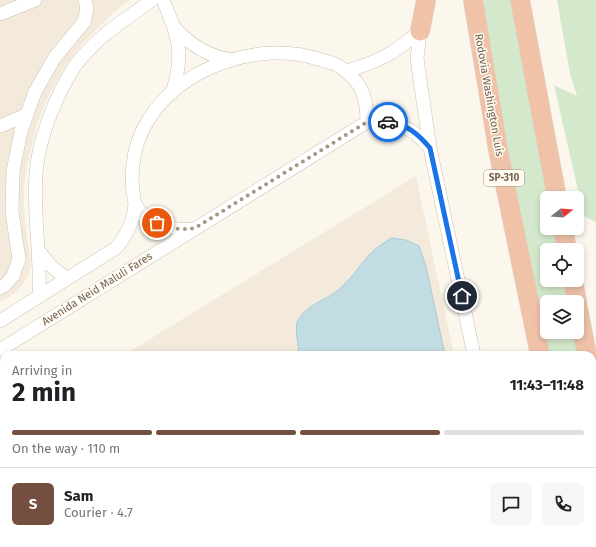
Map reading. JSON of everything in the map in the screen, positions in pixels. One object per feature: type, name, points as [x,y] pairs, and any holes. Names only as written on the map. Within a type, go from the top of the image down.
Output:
[{"type":"highway","points":[[420,31],[426,0]]},
{"type":"highway","name":"Rodovia Washington Luís","points":[[473,0],[499,155],[539,351]]},
{"type":"highway","points":[[520,0],[556,191]]},
{"type":"highway","points":[[584,339],[586,351]]},
{"type":"street","points":[[0,14],[35,0]]},
{"type":"street","points":[[0,288],[10,281],[16,271],[19,259],[12,212],[13,171],[20,131],[35,92],[55,57],[84,22],[87,8],[85,0]]},
{"type":"street","points":[[39,296],[40,274],[36,212],[36,174],[42,141],[54,106],[73,68],[103,36],[152,0]]},
{"type":"street","points":[[163,0],[175,28],[180,54],[179,67],[172,93]]},
{"type":"street","points":[[175,28],[184,38],[206,53],[218,58],[231,60]]},
{"type":"street","points":[[346,71],[386,57],[404,45],[420,31]]},
{"type":"street","points":[[420,31],[417,60],[430,148],[473,351]]},
{"type":"street","points":[[0,321],[108,254],[123,240],[132,223],[135,204],[132,186],[132,168],[135,151],[149,119],[159,105],[172,93],[190,79],[210,68],[231,60],[254,55],[281,53],[308,56],[333,64],[346,71],[361,89],[366,106],[367,122],[391,122],[403,126],[413,131],[430,148]]},
{"type":"street","points":[[0,126],[26,115]]},
{"type":"street","name":"Avenida Neid Maluli Fares","points":[[0,350],[367,122]]},
{"type":"street","name":"Avenida Neid Maluli Fares","points":[[135,204],[149,218],[162,225],[186,230],[195,228]]},
{"type":"street","points":[[38,250],[51,266],[67,279]]},
{"type":"shaded area","points":[[0,0],[130,0],[113,13],[82,44],[65,67],[49,95],[37,124],[28,160],[24,185],[26,231],[31,264],[28,276],[23,284],[16,292],[0,302]]},
{"type":"shaded area","points":[[416,176],[453,351],[131,351]]},
{"type":"green space","points":[[477,0],[514,0],[550,191],[540,191],[540,235],[557,235],[559,243],[540,243],[540,287],[567,287],[569,295],[540,295],[540,334]]},
{"type":"green space","points":[[557,0],[596,0],[596,222],[584,216],[584,191],[578,191],[554,85],[577,96],[570,74]]},
{"type":"green space","points":[[541,339],[577,339],[579,351],[543,351]]},
{"type":"water","points":[[391,238],[406,240],[419,246],[426,266],[444,351],[299,351],[296,328],[300,316],[309,308],[341,288],[378,247]]},
{"type":"way so far","points":[[157,223],[176,229],[186,230],[195,228],[367,122],[388,122]]},
{"type":"route","points":[[388,122],[403,126],[413,131],[430,148],[462,296]]}]
